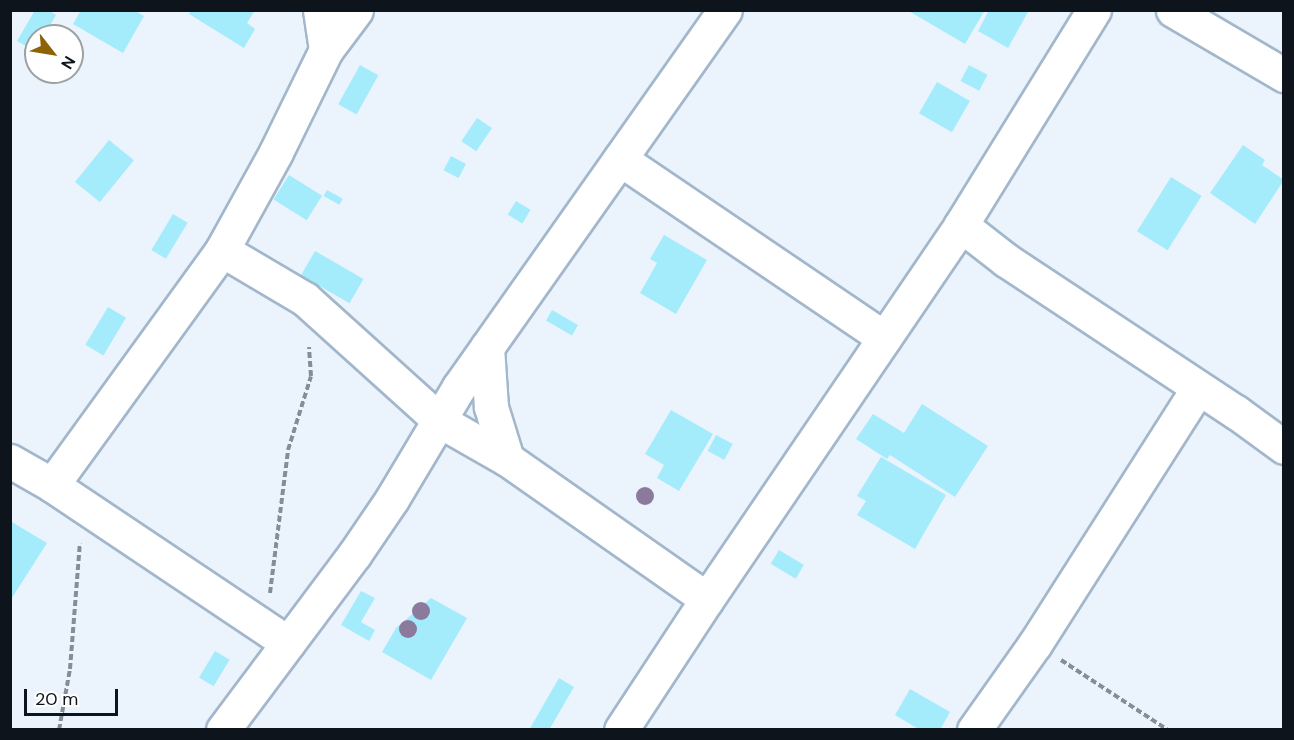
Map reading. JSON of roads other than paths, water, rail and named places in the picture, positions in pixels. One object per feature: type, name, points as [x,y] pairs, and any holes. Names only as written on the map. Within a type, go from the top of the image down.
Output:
[{"type":"street","points":[[320,10],[326,50]]},
{"type":"street","points":[[52,485],[222,250],[276,152],[326,50],[356,10]]},
{"type":"street","points":[[223,729],[276,635],[379,518],[459,387],[725,10]]},
{"type":"street","points":[[621,729],[961,225],[1094,10]]},
{"type":"street","points":[[1173,10],[1284,75]]},
{"type":"street","points":[[620,159],[884,338]]},
{"type":"street","points":[[961,225],[1006,260],[1284,447]]},
{"type":"street","points":[[222,250],[305,299],[440,421],[507,459],[707,599]]},
{"type":"street","points":[[487,347],[491,407],[507,459]]},
{"type":"street","points":[[974,729],[1035,644],[1198,388]]},
{"type":"street","points":[[10,461],[52,485],[276,635]]}]
